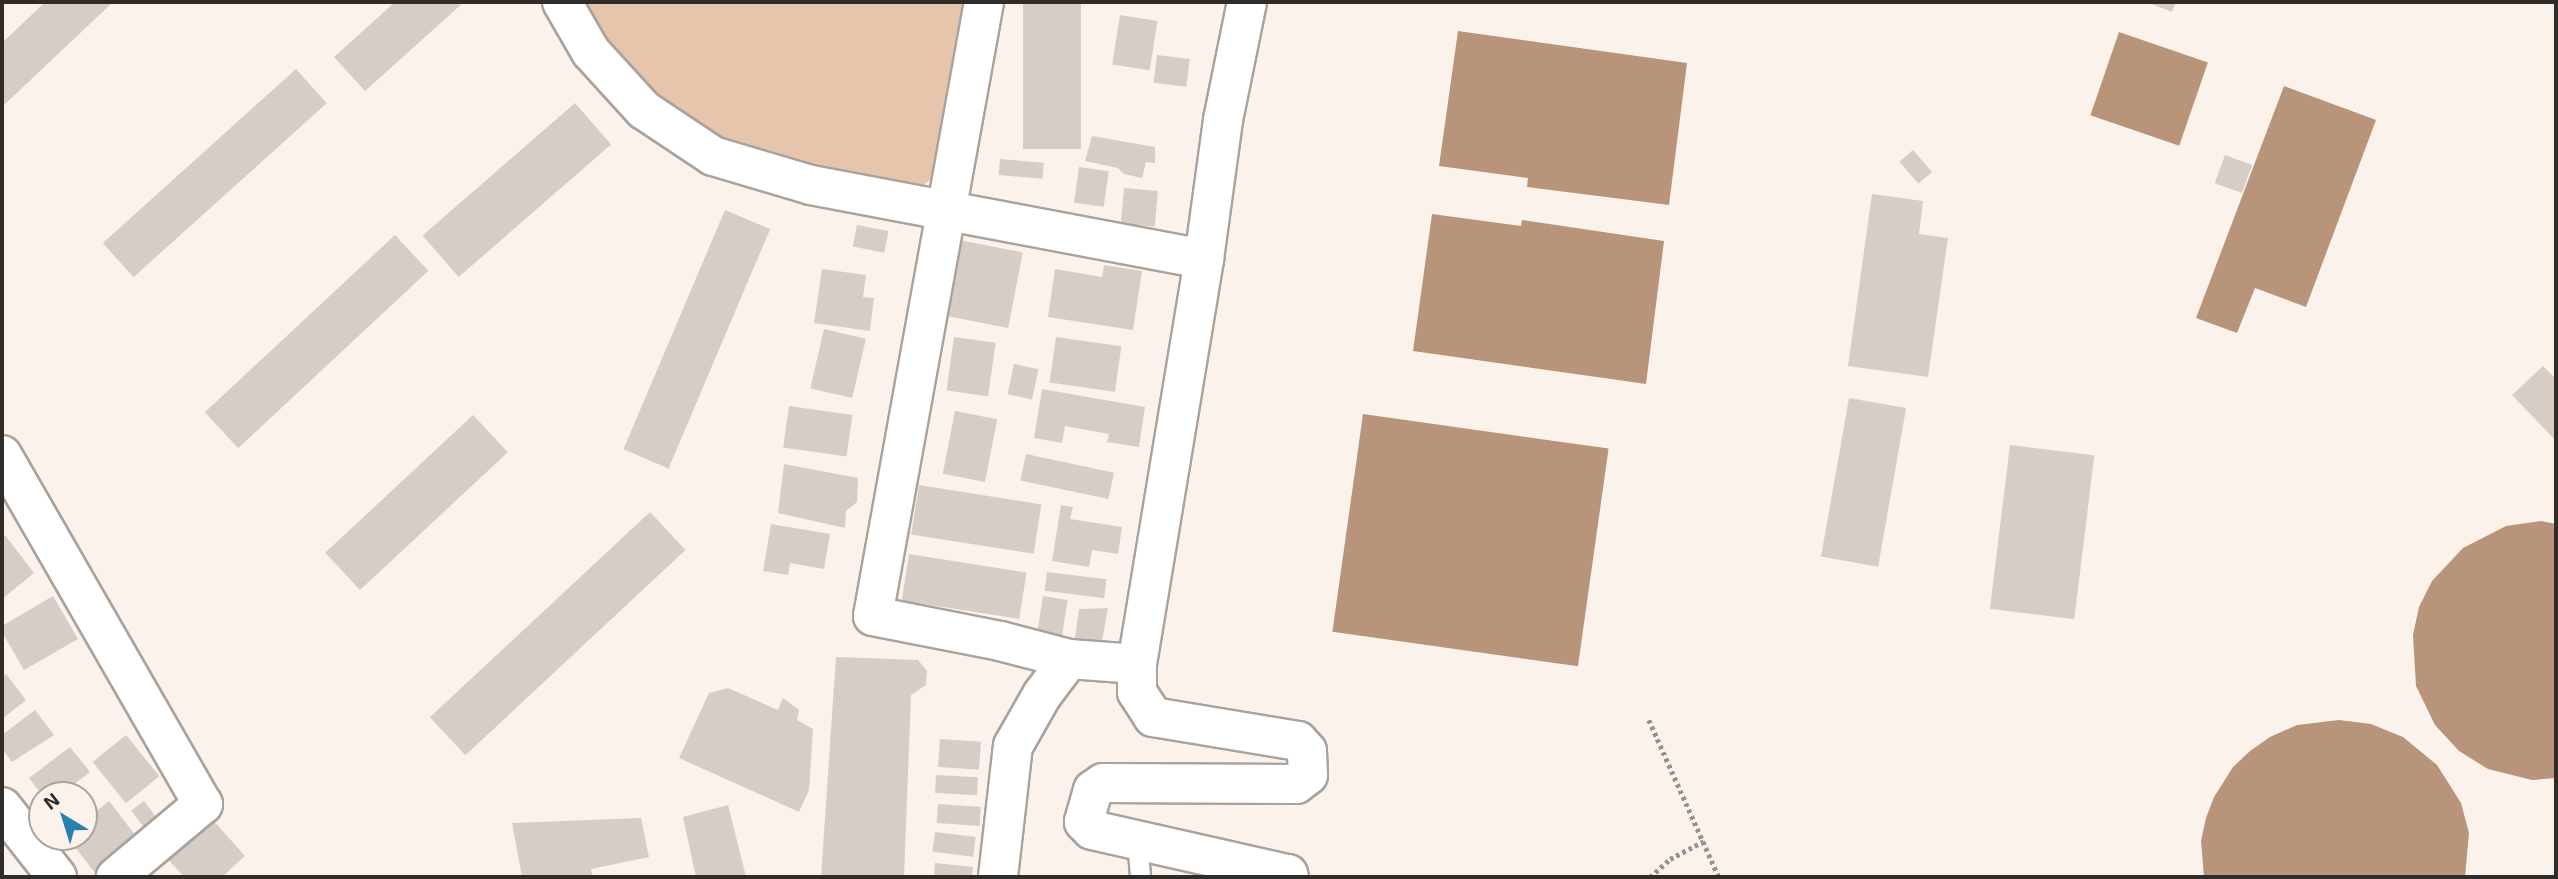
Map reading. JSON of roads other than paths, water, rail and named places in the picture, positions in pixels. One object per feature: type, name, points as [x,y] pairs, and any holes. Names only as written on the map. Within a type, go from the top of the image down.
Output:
[{"type":"street","points":[[562,2],[591,52],[644,110],[713,156],[811,185],[1204,259]]},
{"type":"street","points":[[984,2],[873,616],[1069,659],[1137,664]]},
{"type":"street","points":[[1247,2],[1223,120],[1204,259],[1137,664],[1137,692],[1153,717],[1298,741],[1307,751],[1308,775],[1296,784],[1278,785],[1103,783],[1093,790],[1084,822],[1138,859],[1288,874],[1289,877]]},
{"type":"street","points":[[2,455],[203,804],[116,877]]},
{"type":"street","points":[[998,877],[1013,746],[1042,695],[1069,659]]},
{"type":"street","points":[[2,807],[57,877]]}]
